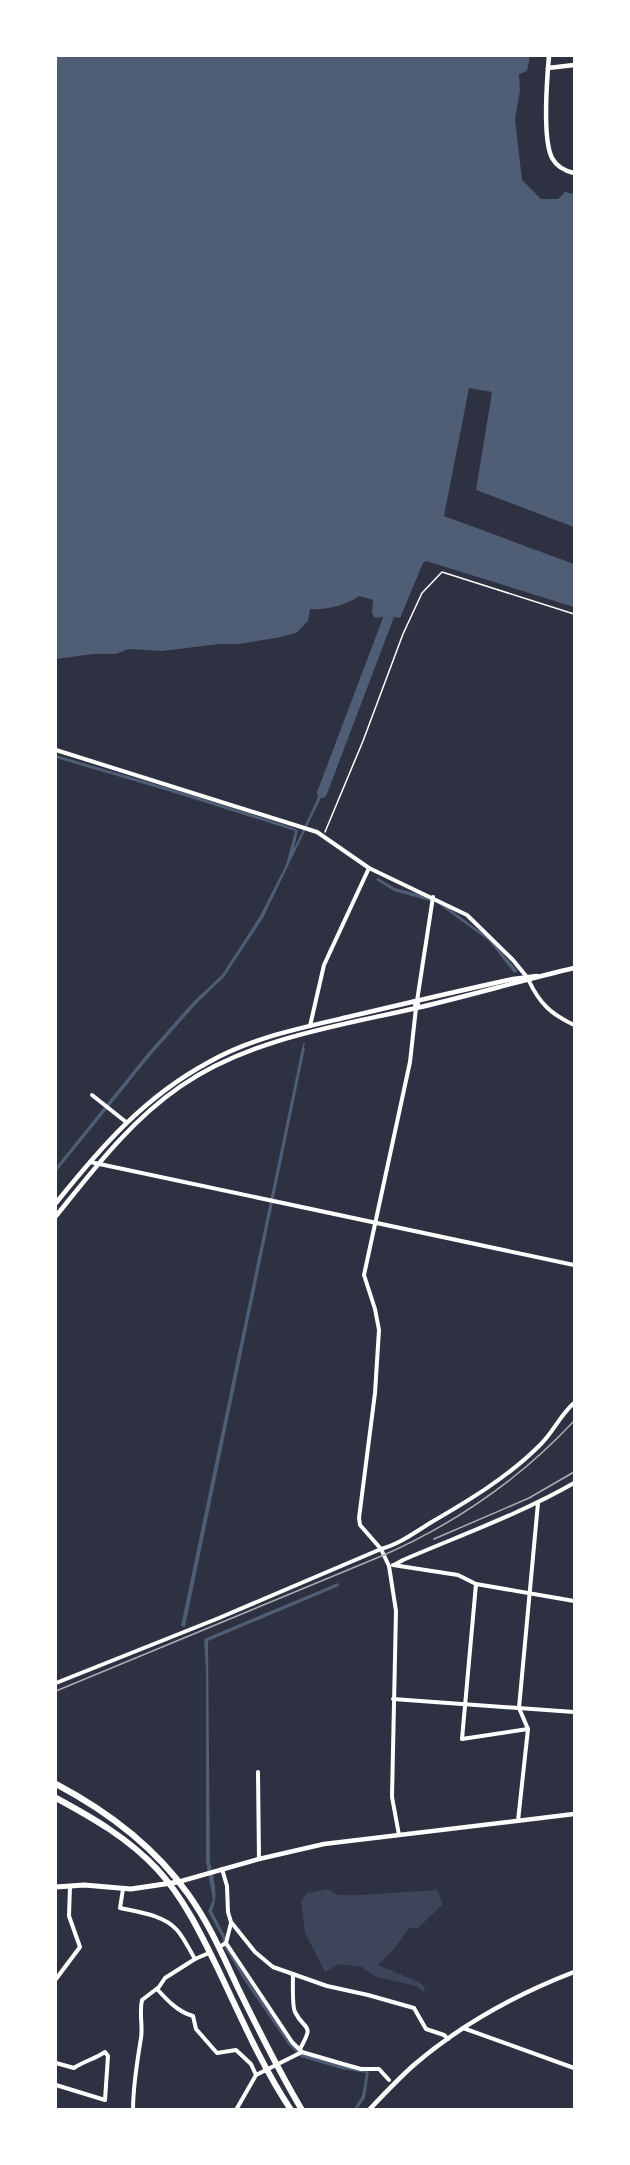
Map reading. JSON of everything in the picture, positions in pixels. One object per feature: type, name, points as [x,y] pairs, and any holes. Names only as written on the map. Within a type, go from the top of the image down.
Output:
[{"type":"highway","points":[[56,1784],[103,1810],[122,1825],[178,1882],[205,1921],[275,2064],[302,2109]]},
{"type":"highway","points":[[56,1798],[120,1836],[147,1859],[169,1884],[184,1904],[210,1952],[266,2069],[291,2109]]},
{"type":"main road","points":[[56,1887],[70,1885],[123,1889],[148,1888],[178,1882]]},
{"type":"street","points":[[549,56],[549,148],[552,159],[558,166],[574,173]]},
{"type":"street","points":[[548,68],[574,66]]},
{"type":"street","points":[[56,750],[317,832],[369,868],[467,915],[513,960],[540,1001],[550,1011],[574,1024]]},
{"type":"street","points":[[310,1026],[324,965],[369,868]]},
{"type":"street","points":[[399,1835],[392,1797],[396,1611],[391,1565],[381,1549],[360,1525],[359,1518],[372,1413],[379,1330],[364,1275],[410,1062],[418,1008],[416,1001],[433,897]]},
{"type":"street","points":[[56,1203],[126,1122],[164,1091],[209,1062],[247,1045],[310,1026],[574,968]]},
{"type":"street","points":[[56,1216],[99,1163],[141,1118],[181,1087],[218,1064],[254,1048],[418,1008],[527,978]]},
{"type":"street","points":[[94,1095],[126,1122]]},
{"type":"street","points":[[90,1162],[574,1265]]},
{"type":"street","points":[[56,1683],[397,1544],[505,1475],[543,1442],[565,1411],[574,1403]]},
{"type":"street","points":[[391,1565],[538,1503],[574,1483]]},
{"type":"street","points":[[518,1821],[528,1728],[519,1708],[538,1503]]},
{"type":"street","points":[[391,1565],[458,1575],[476,1584],[574,1601]]},
{"type":"street","points":[[476,1584],[462,1739],[528,1728]]},
{"type":"street","points":[[393,1699],[574,1712]]},
{"type":"street","points":[[258,1772],[259,1859]]},
{"type":"street","points":[[178,1882],[259,1859],[324,1844],[574,1814]]},
{"type":"street","points":[[222,1869],[227,1886],[228,1912],[231,1922],[266,1962],[279,1970],[327,1986],[414,2008],[426,2029],[444,2035],[448,2039]]},
{"type":"street","points":[[56,1979],[80,1947],[69,1916],[70,1885]]},
{"type":"street","points":[[123,1889],[120,1908],[146,1913],[177,1929],[195,1959]]},
{"type":"street","points":[[231,1922],[226,1943],[292,2042],[301,2050],[361,2069],[379,2068],[389,2080]]},
{"type":"street","points":[[218,1947],[226,1943]]},
{"type":"street","points":[[133,2109],[133,2087],[142,2036],[140,2009],[142,2001],[157,1989],[165,1978],[210,1952]]},
{"type":"street","points":[[369,2109],[413,2065],[463,2028],[534,1989],[574,1972]]},
{"type":"street","points":[[236,2109],[256,2075],[301,2050],[308,2032],[295,2012],[293,1974]]},
{"type":"street","points":[[157,1989],[177,2008],[193,2016],[196,2029],[217,2053],[236,2050],[251,2064],[256,2075]]},
{"type":"street","points":[[463,2028],[574,2068]]},
{"type":"street","points":[[56,2063],[74,2068],[105,2052],[108,2056],[105,2100],[56,2085]]},
{"type":"path","points":[[323,836],[363,741],[403,634],[422,593],[442,572],[574,614]]},
{"type":"shaded area","points":[[56,56],[530,56],[527,71],[519,74],[520,91],[515,119],[522,180],[541,199],[558,199],[565,192],[574,194],[574,527],[476,490],[492,392],[469,388],[444,516],[574,564],[574,607],[426,561],[423,563],[400,618],[389,616],[375,618],[372,613],[373,600],[359,596],[335,607],[310,609],[308,621],[296,633],[281,637],[239,644],[219,644],[162,651],[129,649],[116,654],[93,654],[56,659]]},
{"type":"shaded area","points":[[56,755],[288,826],[298,830],[294,849],[326,780],[329,781],[263,918],[224,977],[197,1003],[150,1056],[56,1172],[56,1167],[147,1054],[194,1001],[222,975],[260,916],[286,865],[295,831],[56,758]]},
{"type":"shaded area","points":[[378,878],[395,888],[438,900],[490,939],[518,971],[514,973],[489,941],[437,903],[394,891],[376,880]]},
{"type":"shaded area","points":[[302,1048],[305,1048],[185,1627],[181,1626]]},
{"type":"shaded area","points":[[338,1583],[339,1586],[208,1641],[210,1862],[215,1893],[212,1911],[226,1938],[224,1942],[290,2043],[302,2054],[369,2071],[365,2098],[357,2109],[354,2109],[362,2096],[366,2073],[341,2069],[301,2057],[288,2044],[244,1980],[222,1943],[223,1939],[208,1911],[213,1900],[206,1862],[204,1639]]},
{"type":"shaded area","points":[[327,1889],[339,1895],[437,1890],[443,1904],[418,1928],[409,1928],[394,1949],[378,1965],[421,1983],[425,1988],[424,1992],[416,1986],[374,1976],[362,1967],[338,1964],[325,1972],[305,1933],[301,1901],[307,1893]]},
{"type":"waterway","points":[[322,793],[389,616],[391,605]]},
{"type":"waterway","points":[[328,952],[330,948]]},
{"type":"waterway","points":[[303,1049],[304,1043]]},
{"type":"railway","points":[[56,1691],[384,1555],[436,1529],[486,1498],[532,1462],[574,1421]]},
{"type":"railway","points":[[434,1539],[529,1498],[574,1472]]}]
